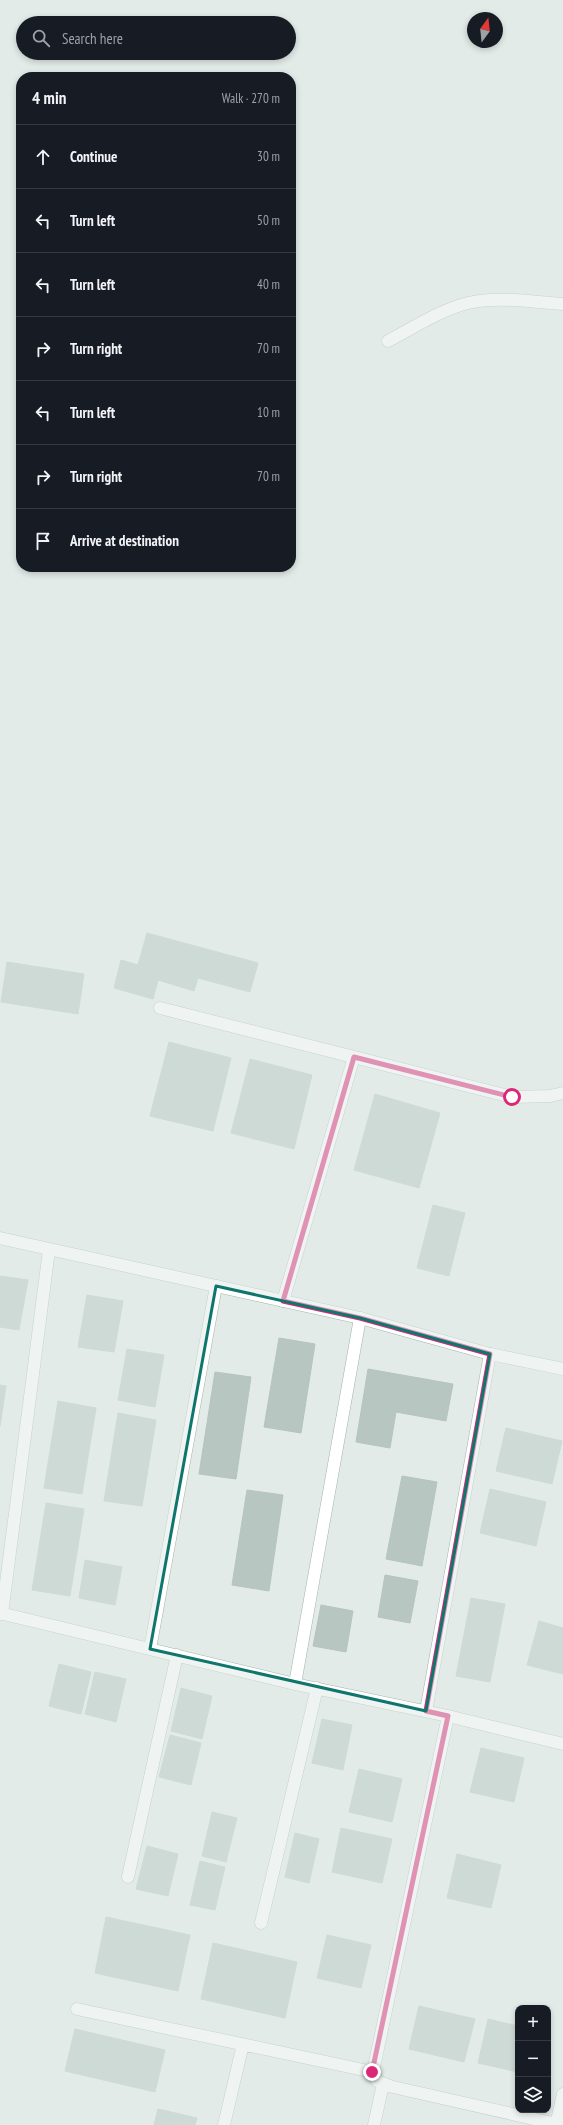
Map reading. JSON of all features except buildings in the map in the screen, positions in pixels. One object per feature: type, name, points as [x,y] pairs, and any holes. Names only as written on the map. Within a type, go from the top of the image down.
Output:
[{"type":"street","points":[[388,341],[444,312],[468,303],[494,300],[563,304]]},
{"type":"street","points":[[160,1008],[512,1097],[550,1096],[563,1093]]},
{"type":"street","points":[[283,1301],[354,1057]]},
{"type":"street","points":[[0,1238],[360,1318],[490,1354],[563,1369]]},
{"type":"street","points":[[49,1250],[1,1613],[296,1684],[426,1711],[563,1744]]},
{"type":"street","points":[[150,1649],[216,1286]]},
{"type":"street","points":[[296,1684],[360,1318]]},
{"type":"street","points":[[426,1711],[490,1354]]},
{"type":"street","points":[[128,1877],[176,1655]]},
{"type":"street","points":[[261,1923],[317,1688]]},
{"type":"street","points":[[448,1716],[372,2072],[377,2081],[383,2084],[558,2125],[563,2094]]},
{"type":"street","points":[[77,2009],[372,2072]]},
{"type":"street","points":[[224,2125],[243,2044]]},
{"type":"street","points":[[374,2125],[383,2084]]},
{"type":"highlighted area","points":[[216,1286],[360,1318],[490,1354],[426,1711],[150,1649]]},
{"type":"route","points":[[372,2072],[448,1716],[426,1711],[490,1354],[360,1318],[283,1301],[354,1057],[512,1097]]}]
